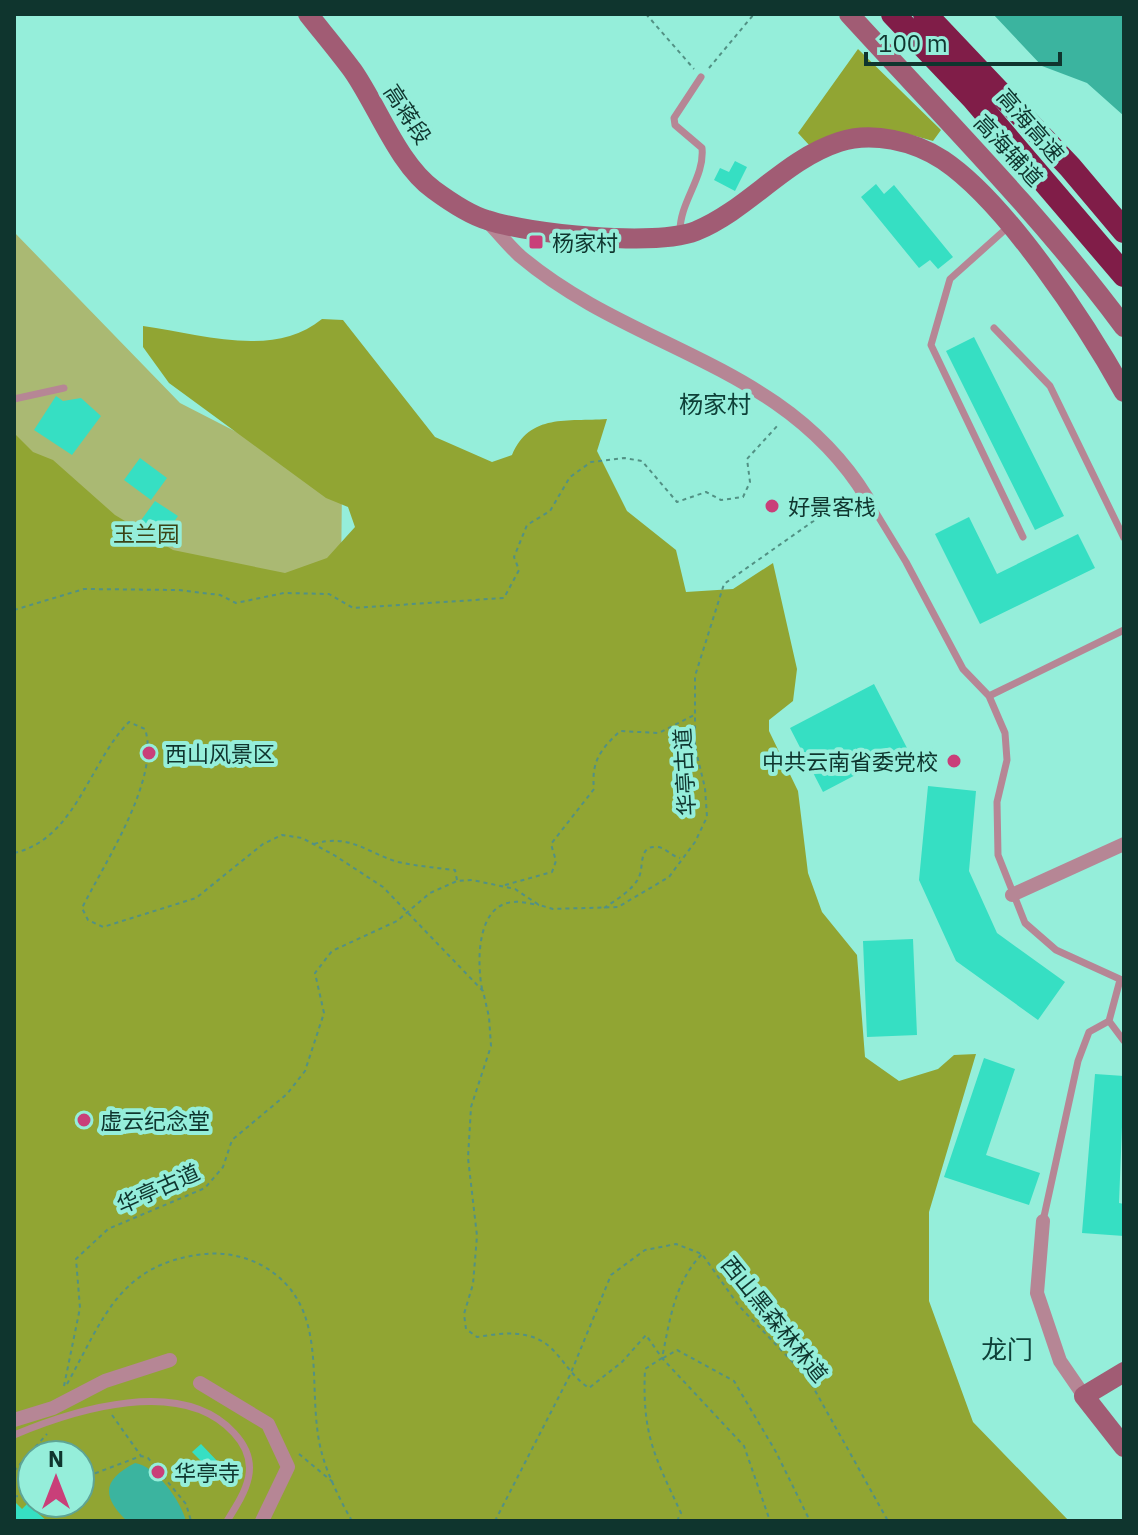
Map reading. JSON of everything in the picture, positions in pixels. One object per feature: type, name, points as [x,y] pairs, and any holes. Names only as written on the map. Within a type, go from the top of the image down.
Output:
[{"type":"highway","name":"高海高速","points":[[893,14],[973,98],[1124,275]]},
{"type":"highway","name":"高海高速","points":[[925,14],[1070,167],[1124,231]]},
{"type":"main road","name":"高蒋段","points":[[308,14],[353,72],[397,147],[432,189],[486,220]]},
{"type":"main road","name":"高海辅道","points":[[849,14],[999,172],[1072,257],[1124,327]]},
{"type":"main road","points":[[486,220],[597,237],[645,240],[680,236],[718,219],[806,155],[842,141],[877,138],[907,142],[942,160],[978,190],[1009,225],[1095,341],[1124,392]]},
{"type":"main road","points":[[1124,1372],[1084,1396],[1124,1447]]},
{"type":"street","points":[[486,220],[520,256],[565,287],[763,391],[836,454],[864,492]]},
{"type":"street","points":[[1012,895],[1124,844]]},
{"type":"street","points":[[1043,1221],[1037,1293],[1060,1361],[1084,1396]]},
{"type":"street","points":[[14,1420],[53,1408],[105,1381],[170,1360]]},
{"type":"street","points":[[200,1383],[268,1424],[288,1467],[262,1521]]},
{"type":"lane","points":[[680,236],[683,204],[703,161],[702,148],[675,125],[674,118],[701,77]]},
{"type":"lane","points":[[1009,225],[950,279],[931,345],[1023,537]]},
{"type":"lane","points":[[994,328],[1050,386],[1124,538]]},
{"type":"lane","points":[[14,399],[64,388]]},
{"type":"lane","points":[[864,492],[919,585],[963,669],[989,696],[1005,733],[1007,760],[997,802],[998,855],[1025,923],[1056,950],[1122,980],[1109,1021],[1089,1032],[1078,1061],[1043,1221]]},
{"type":"lane","points":[[989,696],[1124,630]]},
{"type":"lane","points":[[1109,1021],[1124,1041]]},
{"type":"lane","points":[[14,1435],[54,1419],[107,1408],[156,1400],[190,1404],[221,1419],[241,1440],[250,1468],[248,1489],[227,1521]]},
{"type":"path","points":[[646,14],[701,77],[754,14]]},
{"type":"path","points":[[14,610],[84,589],[178,590],[220,595],[236,603],[284,593],[329,594],[353,608],[504,598],[519,570],[514,557],[527,525],[550,511],[570,477],[591,462],[624,458],[642,461],[677,502],[706,492],[721,500],[743,497],[750,482],[747,459],[781,423],[786,410]]},
{"type":"path","name":"华亭古道","points":[[603,908],[640,876],[642,855],[649,848],[660,846],[675,857],[683,858],[707,817],[705,788],[695,747],[695,676],[724,584],[864,492]]},
{"type":"path","points":[[314,844],[328,840],[362,844],[394,861],[455,870],[457,881],[504,886],[552,872],[556,861],[551,844],[594,789],[592,774],[599,751],[620,731],[659,733],[697,714]]},
{"type":"path","points":[[14,853],[29,849],[53,833],[71,811],[114,737],[129,722],[145,729],[151,746],[139,792],[82,908],[88,920],[103,927],[196,898],[263,844],[282,835],[314,844],[383,887],[483,991]]},
{"type":"path","points":[[683,858],[669,877],[638,899],[603,908],[553,909],[512,902],[496,908],[487,921],[479,972],[489,1017],[491,1046],[471,1107],[468,1158],[477,1236],[473,1284],[464,1314],[466,1329],[477,1337],[511,1331],[548,1345],[570,1375],[589,1388],[622,1362],[646,1335],[662,1358],[744,1446],[770,1521]]},
{"type":"path","name":"华亭古道","points":[[352,1521],[322,1454],[313,1339],[303,1306],[279,1276],[254,1261],[220,1252],[186,1256],[133,1278],[111,1304],[63,1391],[80,1308],[76,1259],[85,1247],[108,1229],[205,1188],[216,1179],[232,1140],[287,1094],[305,1071],[324,1013],[315,973],[321,960],[358,937],[397,921],[430,893],[457,881]]},
{"type":"path","points":[[504,886],[539,905]]},
{"type":"path","name":"西山黑森林林道","points":[[495,1521],[570,1375],[611,1275],[645,1250],[676,1244],[702,1254],[739,1306],[808,1378],[888,1521]]},
{"type":"path","points":[[662,1358],[676,1294],[687,1269],[702,1254]]},
{"type":"path","points":[[677,1521],[681,1513],[648,1443],[643,1403],[645,1369],[677,1350],[734,1381],[810,1521]]},
{"type":"path","points":[[107,1408],[141,1456]]},
{"type":"path","points":[[14,1471],[36,1443],[54,1428],[54,1419]]},
{"type":"path","points":[[96,1473],[141,1456],[148,1458],[186,1504],[191,1521]]},
{"type":"green space","name":"玉兰园","points":[[14,232],[180,403],[342,486],[340,671],[14,676]]},
{"type":"shaded area","points":[[993,14],[1124,14],[1124,116],[1087,83],[1042,66]]},
{"type":"shaded area","points":[[858,49],[941,130],[933,141],[898,132],[871,130],[810,146],[798,133]]},
{"type":"shaded area","points":[[322,319],[343,320],[435,437],[492,462],[512,455],[529,432],[539,426],[551,422],[607,419],[597,451],[627,511],[676,550],[686,592],[733,589],[773,563],[797,669],[793,701],[769,720],[769,731],[798,791],[808,873],[822,912],[857,955],[865,1057],[899,1081],[938,1069],[954,1055],[976,1054],[929,1212],[929,1301],[973,1422],[1069,1521],[14,1521],[14,433],[33,452],[53,460],[115,515],[173,550],[285,573],[327,558],[355,527],[348,507],[326,498],[169,383],[143,347],[143,326],[212,338],[259,341],[303,331]]},
{"type":"shaded area","points":[[135,1463],[159,1477],[179,1504],[186,1521],[127,1521],[118,1512],[109,1495],[109,1488],[117,1475]]},
{"type":"building","points":[[735,161],[747,167],[735,191],[714,180],[720,168],[729,172]]},
{"type":"building","points":[[876,184],[884,194],[894,185],[953,257],[938,269],[930,260],[919,268],[861,197]]},
{"type":"building","points":[[974,337],[1064,516],[1035,530],[946,351]]},
{"type":"building","points":[[56,396],[63,401],[81,398],[101,416],[72,455],[34,430]]},
{"type":"building","points":[[140,458],[167,478],[151,500],[124,480]]},
{"type":"building","points":[[155,501],[178,516],[162,539],[139,523]]},
{"type":"building","points":[[969,517],[997,574],[1078,534],[1095,568],[980,624],[935,534]]},
{"type":"building","points":[[874,684],[907,748],[823,792],[790,728]]},
{"type":"building","points":[[928,786],[976,791],[969,871],[997,933],[1065,982],[1038,1020],[956,961],[919,880]]},
{"type":"building","points":[[913,939],[917,1035],[867,1037],[863,941]]},
{"type":"building","points":[[984,1058],[1015,1069],[986,1155],[1040,1173],[1029,1205],[944,1177]]},
{"type":"building","points":[[1095,1074],[1124,1076],[1119,1203],[1124,1204],[1124,1236],[1082,1233]]},
{"type":"building","points":[[201,1444],[220,1464],[212,1472],[192,1452]]},
{"type":"building","points":[[14,1501],[16,1519],[47,1521],[14,1521]]},
{"type":"place","name":"杨家村","points":[[536,242]]},
{"type":"place","name":"好景客栈","points":[[772,506]]},
{"type":"place","name":"西山风景区","points":[[149,753]]},
{"type":"place","name":"中共云南省委党校","points":[[954,761]]},
{"type":"place","name":"虚云纪念堂","points":[[84,1120]]},
{"type":"place","name":"华亭寺","points":[[158,1472]]},
{"type":"district","name":"杨家村","points":[[715,404]]},
{"type":"district","name":"龙门","points":[[1007,1349]]}]
